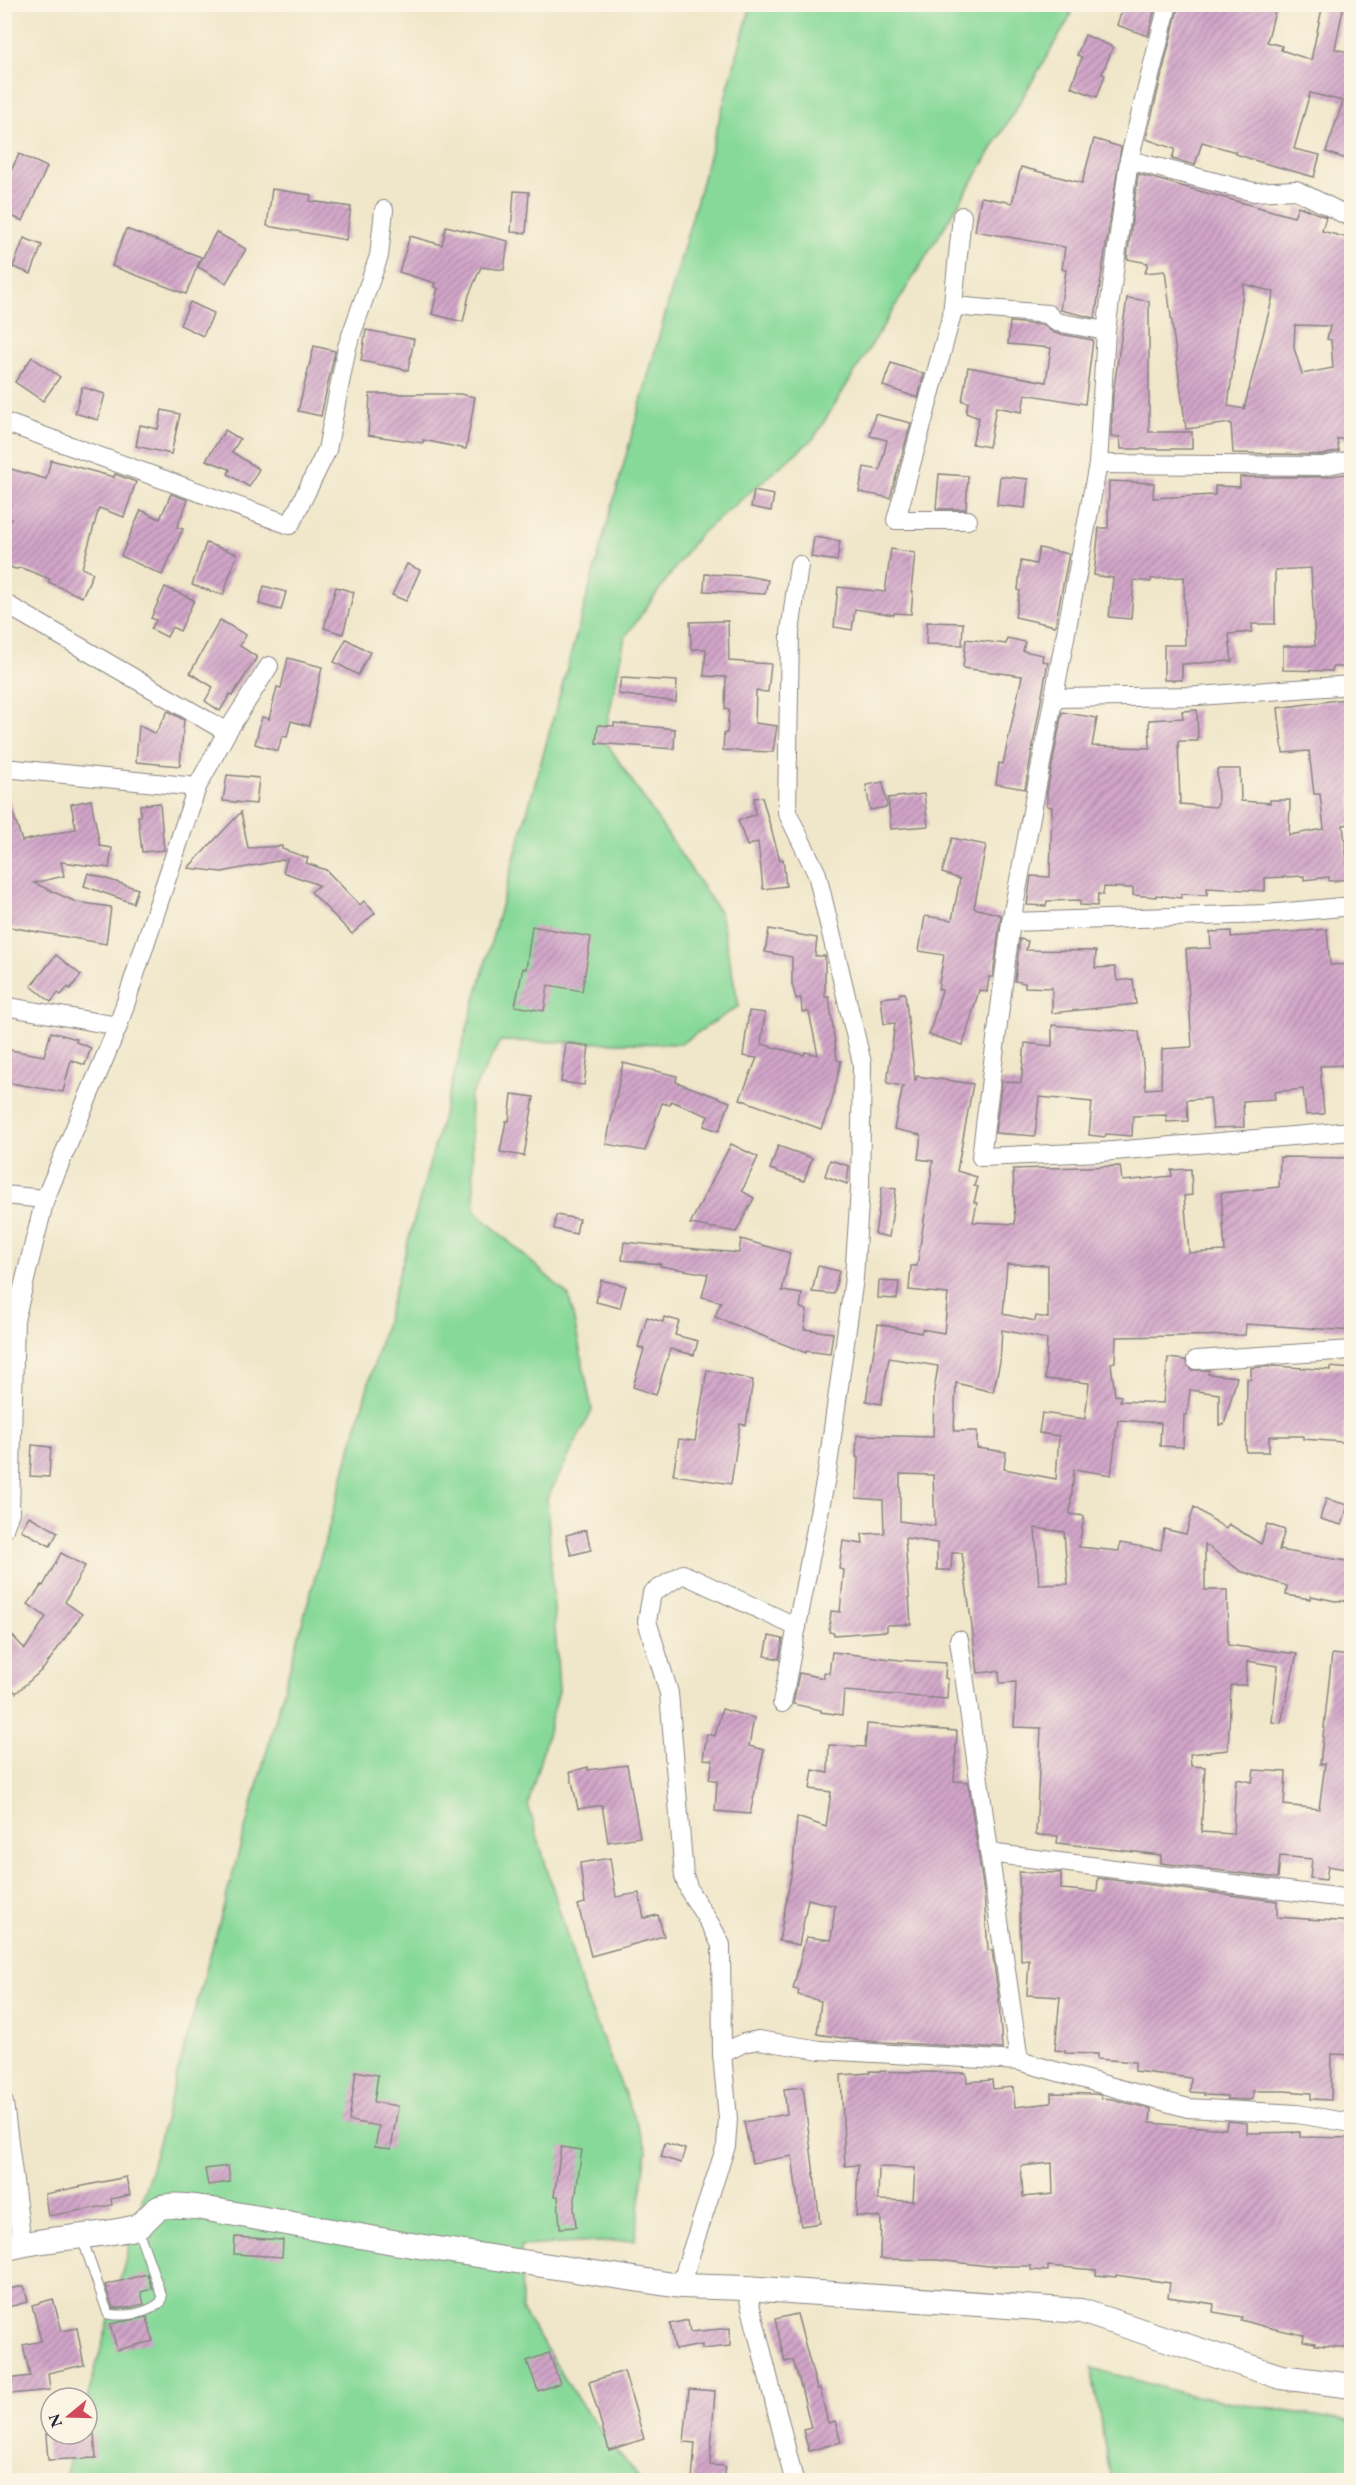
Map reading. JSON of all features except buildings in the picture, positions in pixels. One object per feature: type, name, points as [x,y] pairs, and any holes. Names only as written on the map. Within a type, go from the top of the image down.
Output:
[{"type":"street","points":[[1168,4],[1129,160],[1106,331],[1098,464],[1011,922],[981,1157],[1101,1152],[1352,1131]]},
{"type":"street","points":[[1129,160],[1254,192],[1296,190],[1352,218]]},
{"type":"street","points":[[4,422],[290,525],[327,450],[347,347],[379,256],[384,210]]},
{"type":"street","points":[[962,216],[953,306],[896,520],[968,520]]},
{"type":"street","points":[[953,306],[1048,314],[1056,322],[1106,331]]},
{"type":"street","points":[[1098,464],[1323,466],[1352,460]]},
{"type":"street","points":[[782,1703],[827,1472],[854,1278],[860,1189],[862,1063],[817,874],[787,812],[790,633],[799,565]]},
{"type":"street","points":[[4,603],[227,732]]},
{"type":"street","points":[[4,1529],[10,1512],[15,1320],[45,1199],[118,1026],[197,787],[227,732],[269,666]]},
{"type":"street","points":[[1055,698],[1198,696],[1352,685]]},
{"type":"street","points":[[4,768],[197,787]]},
{"type":"street","points":[[1011,922],[1267,914],[1352,906]]},
{"type":"street","points":[[4,1006],[118,1026]]},
{"type":"street","points":[[4,1195],[45,1199]]},
{"type":"street","points":[[1196,1360],[1352,1350]]},
{"type":"street","points":[[680,2286],[726,2146],[728,2119],[722,2054],[721,1945],[690,1892],[684,1876],[670,1700],[647,1621],[652,1593],[683,1574],[797,1627]]},
{"type":"street","points":[[959,1640],[1019,2061]]},
{"type":"street","points":[[989,1853],[1352,1899]]},
{"type":"street","points":[[722,2054],[743,2043],[758,2040],[820,2050],[1019,2061],[1188,2108],[1296,2114],[1352,2123]]},
{"type":"street","points":[[4,2103],[13,2247],[82,2238],[137,2227],[160,2208],[196,2207],[399,2243],[680,2286],[746,2288],[1082,2311],[1281,2377],[1352,2386]]},
{"type":"street","points":[[746,2288],[794,2481]]},
{"type":"lane","points":[[82,2238],[108,2314],[123,2316],[156,2306],[161,2302],[162,2297],[137,2227]]},
{"type":"green space","points":[[751,5],[1074,5],[1068,21],[980,169],[814,438],[698,536],[625,637],[604,739],[720,913],[739,1006],[680,1044],[500,1041],[470,1097],[475,1211],[569,1296],[592,1410],[547,1499],[559,1691],[528,1805],[584,1993],[647,2149],[635,2240],[521,2246],[522,2310],[580,2403],[640,2480],[64,2480],[74,2446],[99,2446],[99,2386],[91,2386]]},
{"type":"green space","points":[[1091,2368],[1190,2395],[1351,2422],[1351,2480],[1111,2480]]}]
